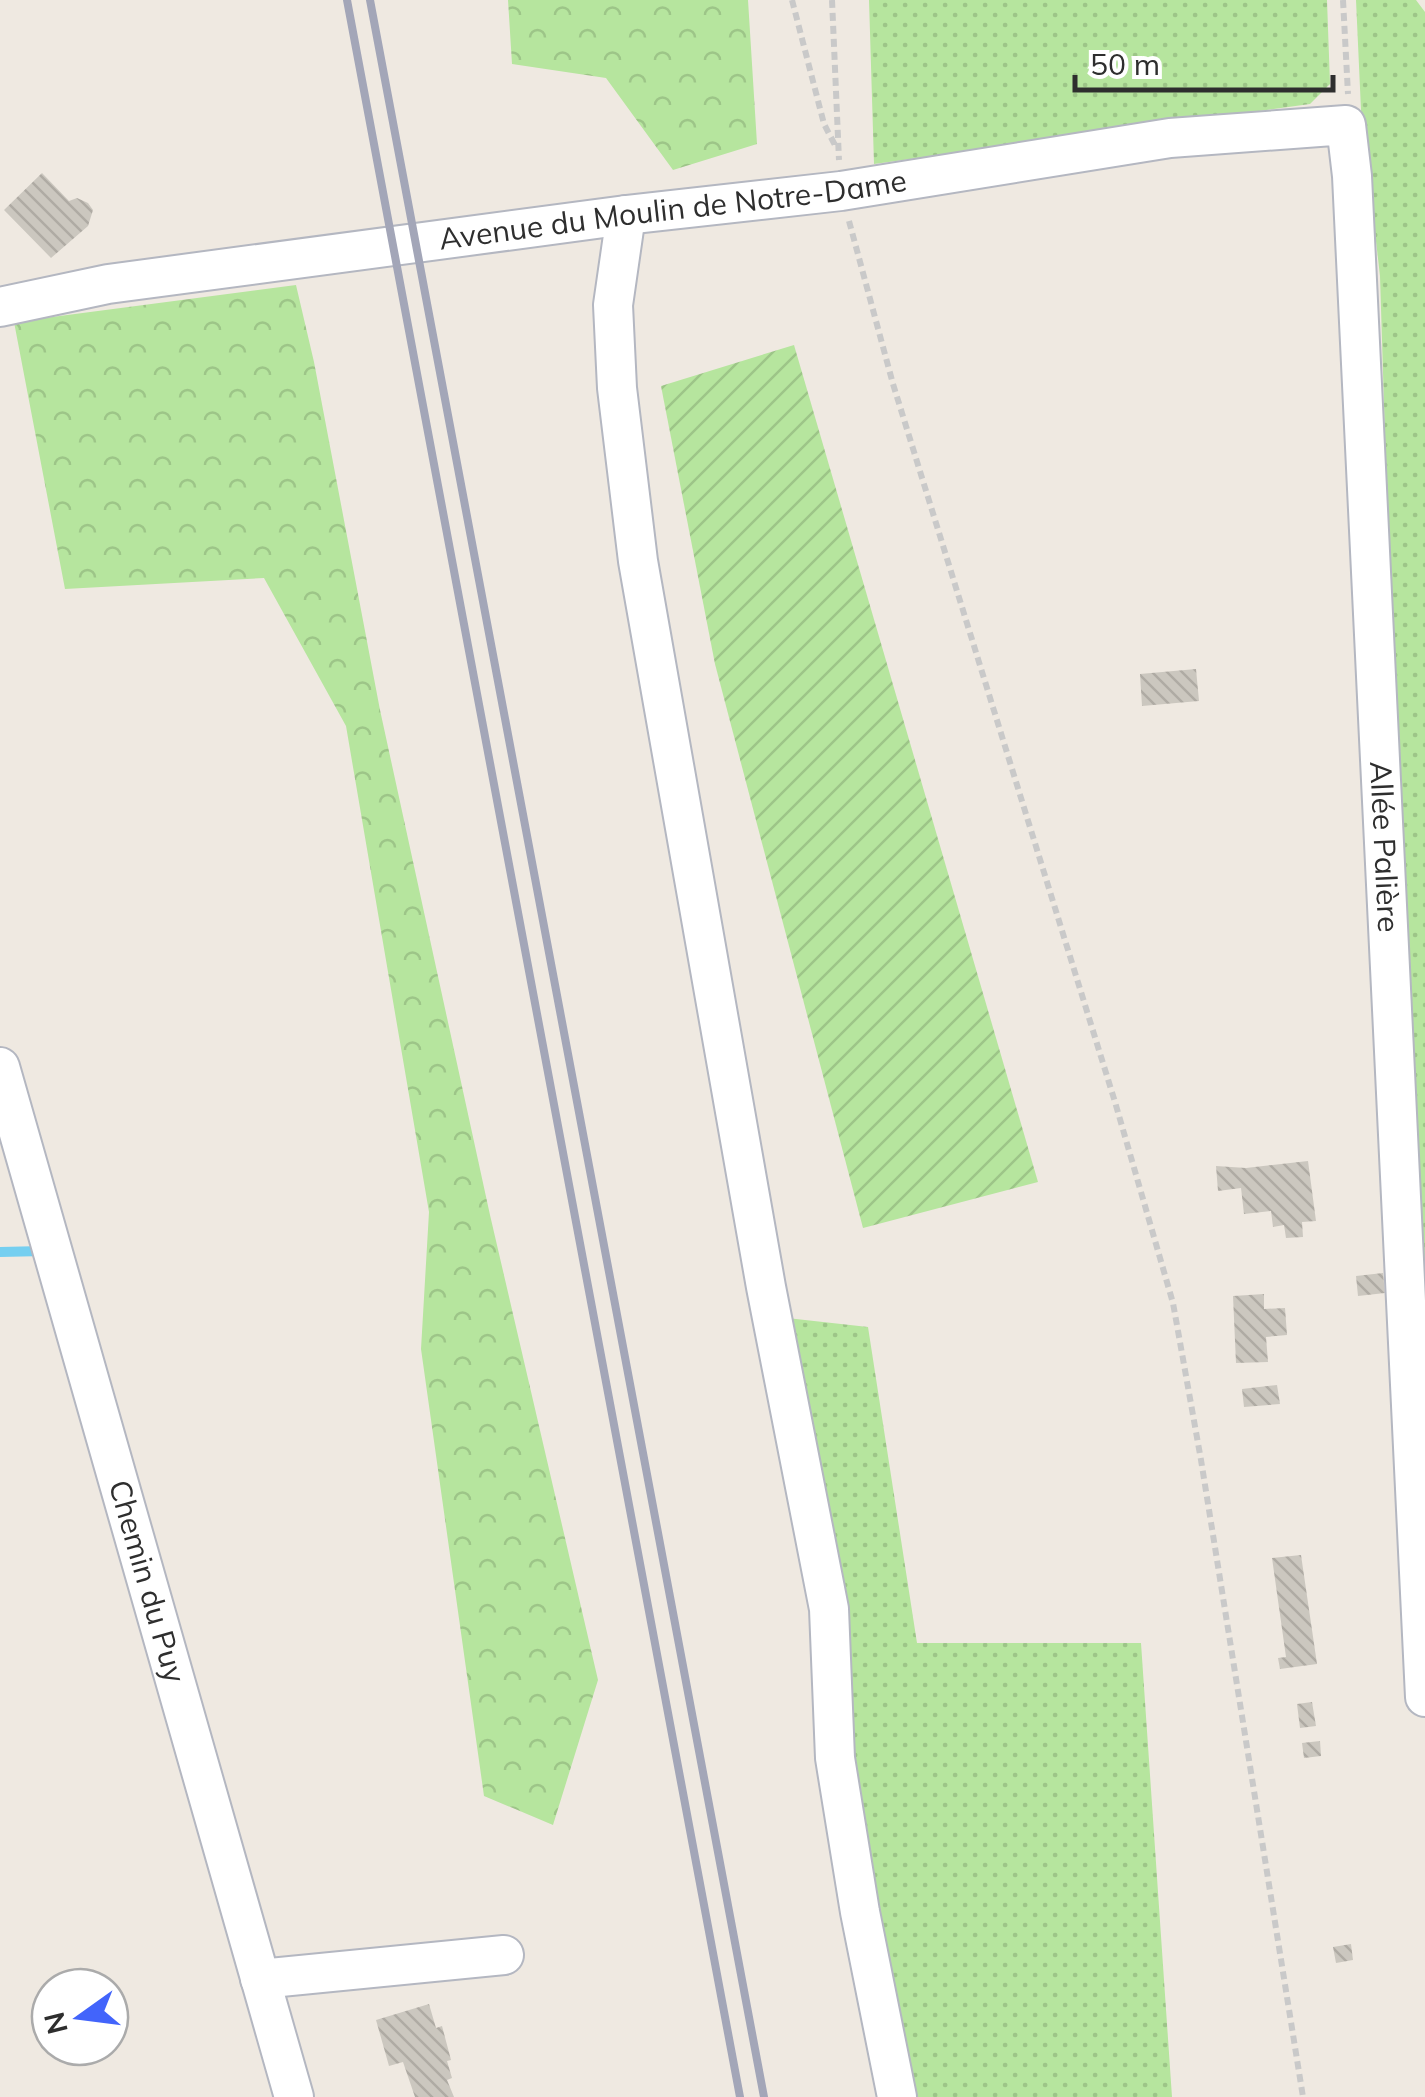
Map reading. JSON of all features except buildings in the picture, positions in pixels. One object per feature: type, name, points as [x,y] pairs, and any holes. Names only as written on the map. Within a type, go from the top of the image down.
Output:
[{"type":"street","name":"Avenue du Moulin de Notre-Dame","points":[[0,307],[108,284],[626,215],[841,191],[1170,138],[1346,125]]},
{"type":"street","name":"Allée Palière","points":[[1346,125],[1425,1697]]},
{"type":"street","points":[[626,215],[614,305],[618,388],[638,561],[766,1287],[830,1609],[835,1758],[860,1912],[897,2097]]},
{"type":"street","name":"Chemin du Puy","points":[[0,1067],[294,2097]]},
{"type":"street","points":[[260,1978],[504,1956]]},
{"type":"path","points":[[792,0],[824,124],[839,153]]},
{"type":"path","points":[[832,0],[841,191],[893,384],[1116,1102],[1172,1302],[1303,2097]]},
{"type":"path","points":[[1343,0],[1346,125]]},
{"type":"green space","points":[[508,0],[748,0],[757,144],[673,170],[606,78],[512,64]]},
{"type":"green space","points":[[869,0],[1327,0],[1330,84],[1310,104],[874,164]]},
{"type":"green space","points":[[1356,0],[1416,0],[1425,12],[1425,1344],[1404,1048],[1380,276],[1361,110]]},
{"type":"green space","points":[[296,285],[380,710],[490,1215],[598,1680],[553,1825],[484,1796],[421,1349],[429,1212],[346,726],[264,578],[65,589],[14,322]]},
{"type":"green space","points":[[794,345],[1038,1182],[863,1228],[715,664],[661,386]]},
{"type":"green space","points":[[787,1318],[868,1327],[917,1643],[1141,1643],[1172,2097],[912,2097],[843,1726]]},
{"type":"waterway","points":[[0,1252],[44,1251]]},
{"type":"railway","points":[[347,0],[740,2097]]},
{"type":"railway","points":[[370,0],[764,2097]]}]
